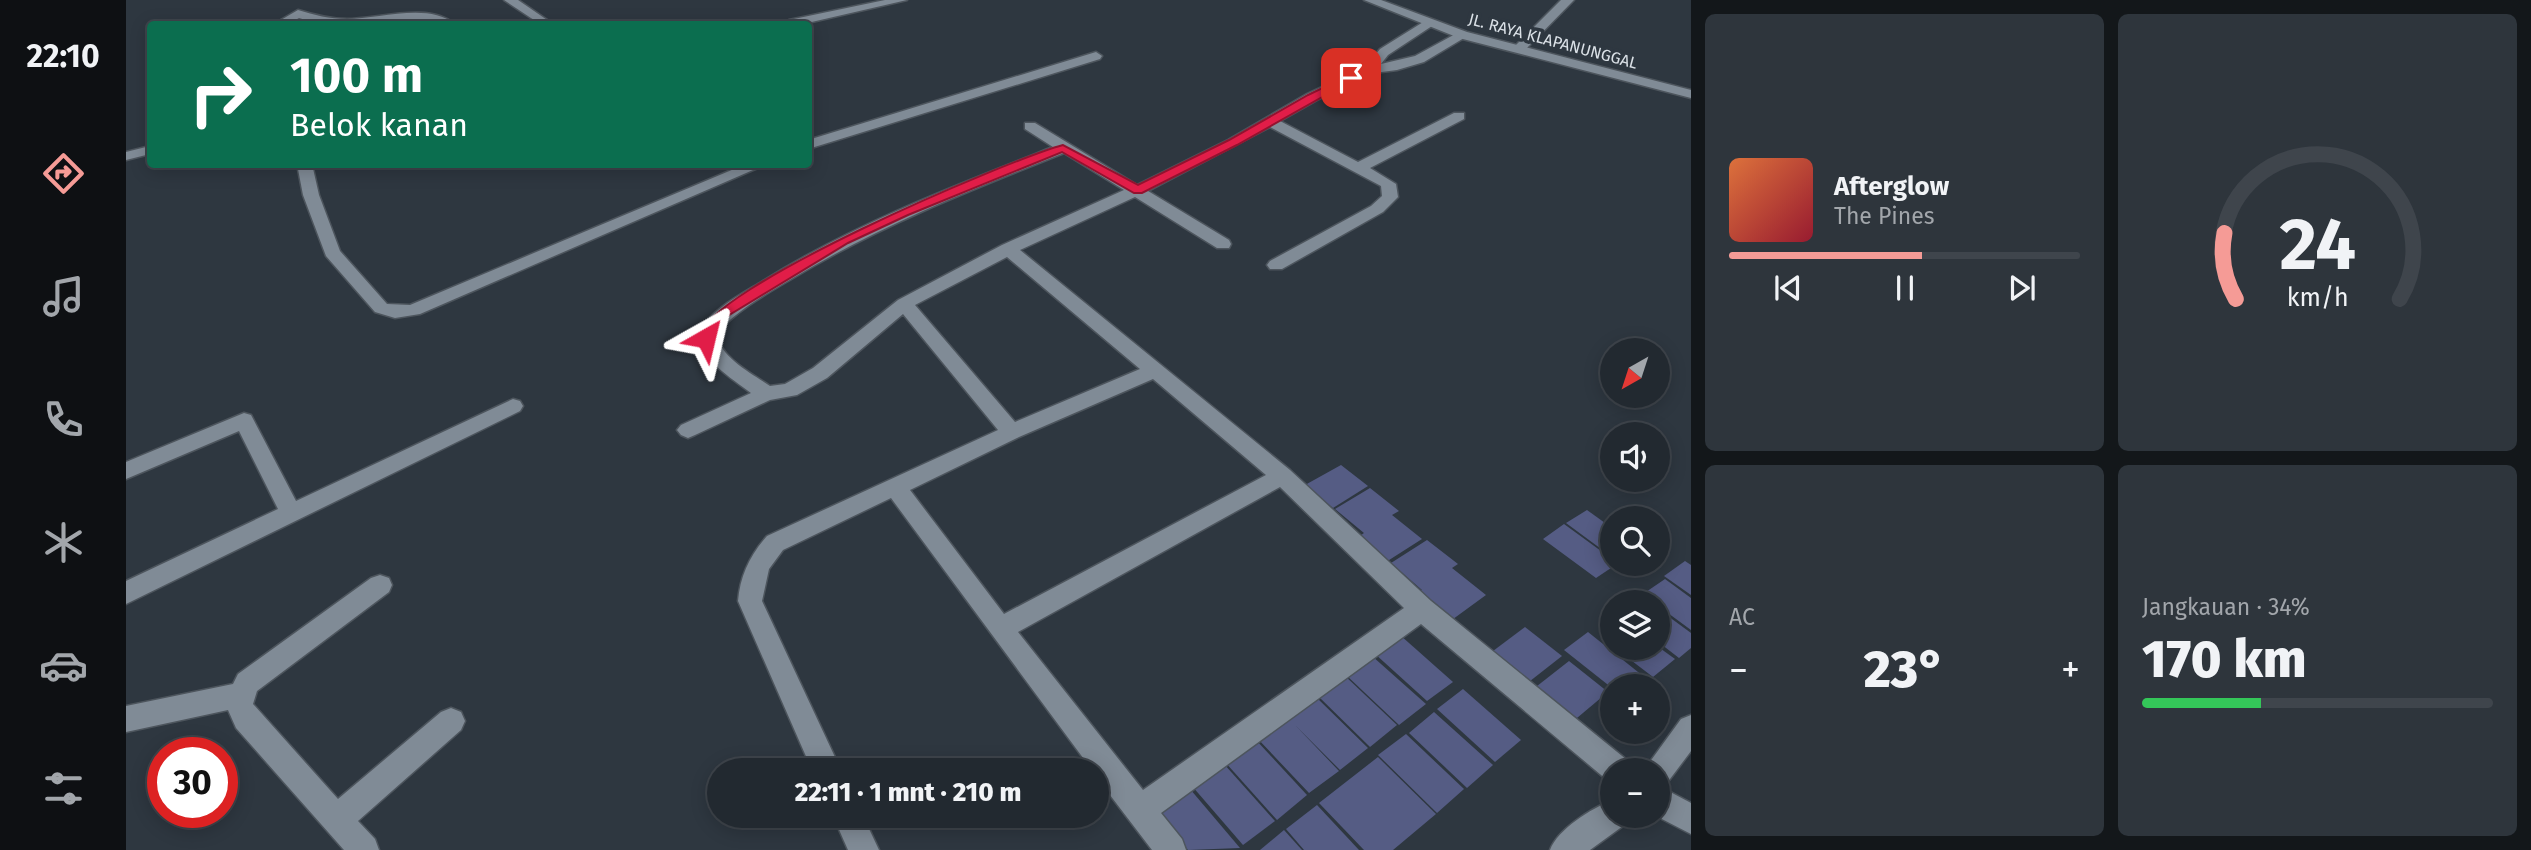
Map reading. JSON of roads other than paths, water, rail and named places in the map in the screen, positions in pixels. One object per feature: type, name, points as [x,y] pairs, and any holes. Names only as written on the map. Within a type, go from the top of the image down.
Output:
[{"type":"street","points":[[292,0],[298,14]]},
{"type":"street","points":[[510,0],[542,21]]},
{"type":"street","points":[[801,21],[874,3],[901,0]]},
{"type":"street","name":"JL. RAYA KLAPANUNGGAL","points":[[1370,0],[1463,35],[1691,94]]},
{"type":"street","points":[[1519,49],[1568,0]]},
{"type":"street","points":[[285,21],[298,14],[321,21]]},
{"type":"street","points":[[373,21],[430,17],[440,21]]},
{"type":"street","points":[[1371,69],[1376,58],[1428,23]]},
{"type":"street","points":[[688,430],[766,394],[790,390],[820,373],[904,304],[1008,249],[1138,190],[1271,122],[1312,97],[1371,69],[1394,68],[1418,62],[1463,35]]},
{"type":"street","points":[[812,140],[1096,56]]},
{"type":"street","points":[[1359,168],[1459,116]]},
{"type":"street","points":[[1271,122],[1388,184],[1390,197],[1377,209],[1276,265]]},
{"type":"street","points":[[1030,127],[1138,190],[1223,244]]},
{"type":"street","points":[[766,394],[717,356],[708,345],[706,333],[722,314],[843,241],[904,212],[1063,148]]},
{"type":"street","points":[[126,156],[147,151]]},
{"type":"street","points":[[305,168],[311,195],[332,252],[381,308],[395,313],[413,310],[750,168]]},
{"type":"street","points":[[1008,249],[1282,476],[1422,609],[1602,758]]},
{"type":"street","points":[[904,304],[1012,432]]},
{"type":"street","points":[[822,758],[750,601],[751,583],[756,567],[775,543],[1012,432],[1153,371]]},
{"type":"street","points":[[126,593],[513,406]]},
{"type":"street","points":[[126,471],[244,420],[291,513]]},
{"type":"street","points":[[1000,629],[1282,476]]},
{"type":"street","points":[[896,488],[1000,629],[1142,809],[1171,850]]},
{"type":"street","points":[[364,850],[246,719],[239,704],[247,683],[380,585]]},
{"type":"street","points":[[1142,809],[1422,609]]},
{"type":"street","points":[[126,719],[241,695]]},
{"type":"street","points":[[338,819],[451,721]]},
{"type":"street","points":[[1668,758],[1691,728]]},
{"type":"street","points":[[1670,808],[1691,820]]},
{"type":"street","points":[[1565,850],[1600,824]]},
{"type":"street","points":[[854,828],[864,850]]}]
